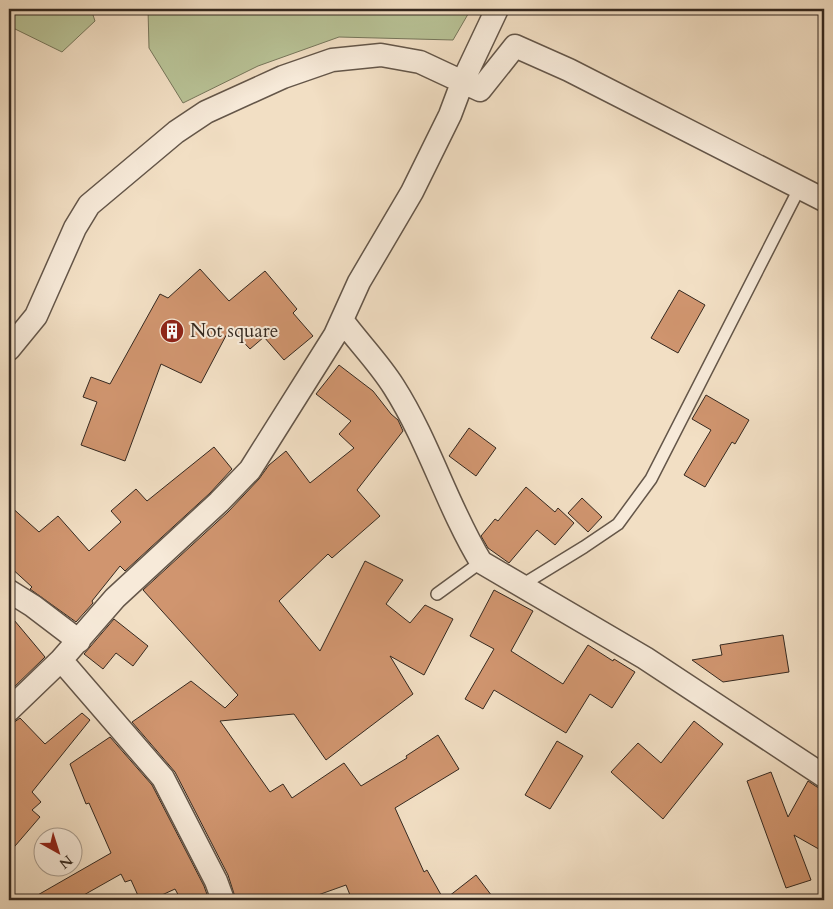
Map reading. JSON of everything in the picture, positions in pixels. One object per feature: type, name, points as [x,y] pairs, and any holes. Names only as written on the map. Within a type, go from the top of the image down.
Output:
[{"type":"street","points":[[9,710],[79,641],[115,598],[220,502],[250,470],[335,335],[359,282],[412,192],[450,115],[462,83],[497,9]]},
{"type":"street","points":[[9,349],[36,316],[76,228],[89,205],[176,132],[206,112],[283,77],[332,60],[381,55],[420,62],[480,90],[515,46],[569,70],[824,200]]},
{"type":"street","points":[[342,320],[394,386],[412,420],[465,536],[481,562],[645,658],[824,776]]},
{"type":"street","points":[[9,591],[33,606],[79,641]]},
{"type":"street","points":[[61,660],[163,778],[216,881],[223,900]]},
{"type":"lane","points":[[522,585],[618,524],[651,479],[800,187]]},
{"type":"lane","points":[[437,594],[481,562]]},
{"type":"green space","points":[[9,9],[91,9],[95,21],[62,52],[9,26]]},
{"type":"green space","points":[[148,9],[471,9],[453,40],[339,37],[258,66],[183,103],[149,48]]},
{"type":"building","points":[[200,269],[229,301],[265,271],[297,309],[293,313],[313,336],[284,360],[264,337],[250,349],[230,328],[201,383],[161,364],[125,461],[81,445],[97,402],[83,397],[91,377],[110,384],[160,294],[168,298]]},
{"type":"building","points":[[679,290],[705,305],[678,353],[651,338]]},
{"type":"building","points":[[339,365],[373,391],[398,420],[403,431],[357,490],[380,516],[332,558],[328,554],[279,601],[320,651],[365,561],[403,580],[386,604],[410,623],[425,605],[453,619],[424,675],[390,656],[413,694],[326,760],[294,714],[220,721],[270,792],[283,784],[292,798],[344,763],[361,786],[407,758],[406,756],[438,735],[459,769],[395,808],[424,872],[427,870],[444,900],[352,900],[346,885],[304,900],[236,900],[228,875],[175,772],[132,722],[191,681],[225,708],[238,695],[143,590],[228,512],[259,479],[269,465],[286,451],[310,483],[354,448],[339,434],[351,421],[316,394]]},
{"type":"building","points":[[706,395],[749,420],[735,444],[732,442],[705,487],[684,475],[711,430],[692,419]]},
{"type":"building","points":[[469,428],[496,448],[476,476],[449,456]]},
{"type":"building","points":[[214,447],[232,469],[210,493],[125,571],[120,566],[92,601],[93,603],[76,622],[30,589],[32,587],[9,566],[9,505],[39,532],[58,516],[89,551],[121,522],[111,511],[136,489],[147,501]]},
{"type":"building","points":[[526,487],[555,512],[558,508],[574,523],[555,545],[537,530],[509,563],[488,548],[481,536],[495,519],[498,521]]},
{"type":"building","points":[[582,498],[602,517],[588,532],[568,513]]},
{"type":"building","points":[[494,590],[533,611],[511,651],[563,684],[588,645],[635,672],[612,708],[590,694],[566,733],[494,690],[483,709],[465,699],[494,649],[470,636]]},
{"type":"building","points":[[9,614],[45,657],[9,692]]},
{"type":"building","points":[[114,619],[148,646],[133,666],[116,653],[103,669],[84,654]]},
{"type":"building","points":[[783,635],[789,672],[723,682],[692,660],[722,655],[720,645]]},
{"type":"building","points":[[82,713],[90,720],[32,792],[41,802],[32,810],[40,817],[9,853],[9,723],[13,723],[20,718],[45,744]]},
{"type":"building","points":[[694,721],[723,744],[663,819],[611,772],[638,743],[661,763]]},
{"type":"building","points":[[110,737],[152,785],[204,886],[209,900],[181,900],[175,889],[151,900],[140,900],[131,880],[125,882],[121,874],[75,900],[29,900],[71,876],[82,876],[82,870],[111,853],[89,803],[86,804],[70,764]]},
{"type":"building","points":[[557,741],[583,756],[550,809],[525,795]]},
{"type":"building","points":[[771,772],[788,817],[808,781],[824,789],[824,852],[794,835],[811,880],[786,888],[747,781]]},
{"type":"building","points":[[476,875],[495,900],[444,900]]},
{"type":"place","name":"Not square","points":[[172,331]]}]
